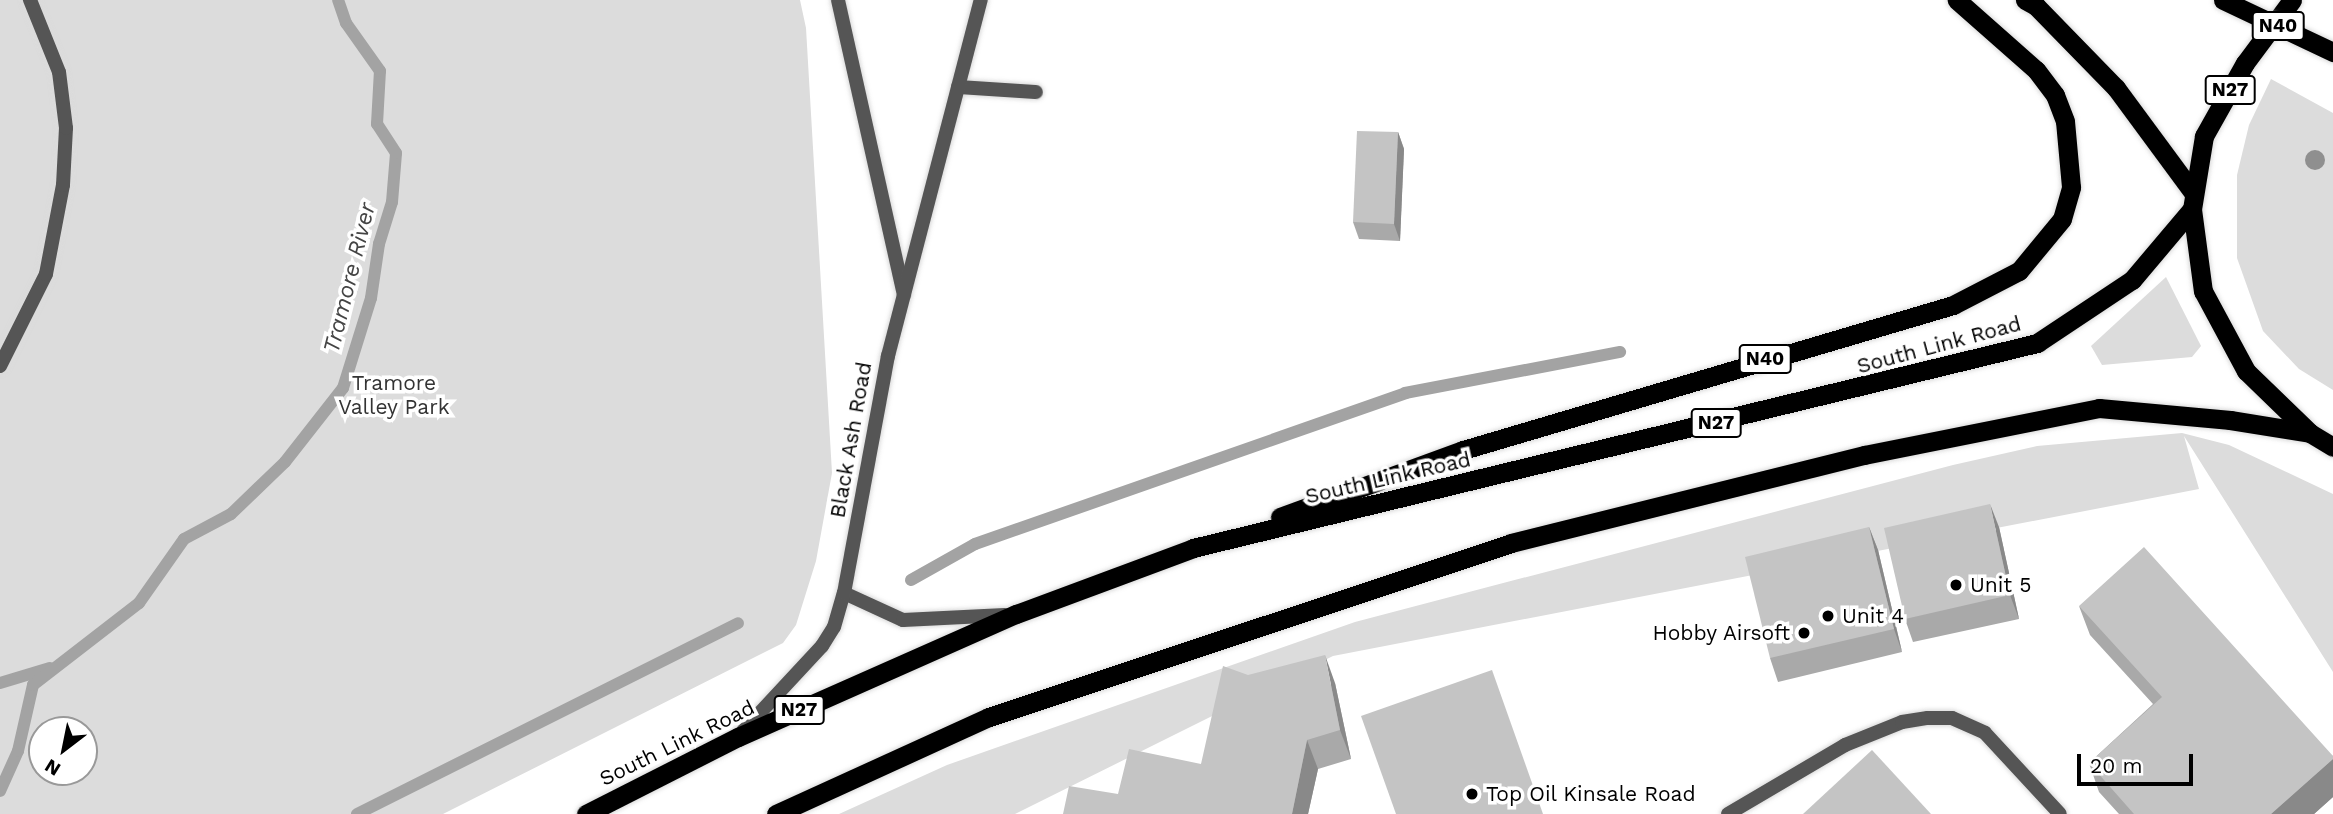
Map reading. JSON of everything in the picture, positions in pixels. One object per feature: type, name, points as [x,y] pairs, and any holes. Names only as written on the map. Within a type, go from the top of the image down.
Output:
[{"type":"highway","name":"N40","points":[[1193,548],[1463,450],[1953,304],[2002,283],[2030,261],[2062,219],[2071,187],[2069,143],[2055,95],[2036,70],[1957,0]]},
{"type":"highway","points":[[2025,0],[2036,6],[2116,88],[2192,200]]},
{"type":"highway","name":"N40","points":[[2223,0],[2333,52]]},
{"type":"highway","name":"N27","points":[[2292,0],[2245,63],[2204,136],[2192,200],[2210,305],[2246,371],[2309,433],[2333,447]]},
{"type":"highway","name":"South Link Road","points":[[586,814],[738,737],[1016,614],[1193,548],[2037,342],[2132,280],[2192,200]]},
{"type":"highway","name":"N27","points":[[776,814],[989,718],[1511,543],[1864,455],[2099,408],[2230,420],[2309,433]]},
{"type":"street","points":[[0,366],[46,274],[63,185],[66,128],[59,72],[30,0]]},
{"type":"street","points":[[838,0],[904,295]]},
{"type":"street","points":[[981,0],[958,87],[1036,92]]},
{"type":"street","name":"Black Ash Road","points":[[738,737],[822,646],[844,593],[887,356],[958,87]]},
{"type":"street","points":[[844,593],[903,620],[1016,614]]},
{"type":"street","points":[[1728,814],[1845,745],[1902,722],[1928,718],[1952,718],[1985,733],[2060,814]]},
{"type":"green space","name":"Tramore Valley Park","points":[[0,0],[800,0],[806,28],[832,473],[816,561],[796,625],[783,643],[443,814],[0,814]]},
{"type":"green space","points":[[2271,79],[2333,113],[2333,390],[2299,369],[2263,331],[2237,258],[2237,175],[2249,125]]},
{"type":"green space","points":[[2166,277],[2201,346],[2192,357],[2102,365],[2091,346]]},
{"type":"green space","points":[[2182,433],[2229,445],[2333,494],[2333,672],[2184,436],[2199,489],[1333,656],[1015,814],[839,814],[947,765],[1355,622],[1953,465],[2037,446]]},
{"type":"building","points":[[1357,131],[1398,132],[1394,224],[1353,222]]},
{"type":"building","name":"Unit 5","points":[[1990,504],[2010,595],[1905,619],[1884,528]]},
{"type":"building","name":"Unit 4","points":[[1869,527],[1894,629],[1770,658],[1745,557]]},
{"type":"building","points":[[2144,547],[2333,756],[2333,759],[2271,814],[2134,814],[2089,763],[2162,697],[2079,606]]},
{"type":"building","points":[[1325,655],[1340,730],[1307,740],[1292,814],[1063,814],[1069,786],[1118,794],[1129,749],[1201,764],[1223,666],[1248,675]]},
{"type":"building","points":[[1492,670],[1543,814],[1396,814],[1361,716]]},
{"type":"building","points":[[1872,750],[1931,814],[1803,814]]},
{"type":"waterway","name":"Tramore River","points":[[0,791],[18,751],[33,685],[139,603],[184,539],[231,514],[285,462],[343,388],[371,298],[379,244],[392,202],[396,153],[377,124],[380,71],[346,23],[338,0]]},
{"type":"waterway","points":[[911,580],[975,544],[1405,393],[1620,352]]},
{"type":"waterway","points":[[357,814],[738,623]]},
{"type":"waterway","name":"Tramore River","points":[[0,683],[50,668]]},
{"type":"place","name":"Unit 5","points":[[1956,585]]},
{"type":"place","name":"Unit 4","points":[[1828,616]]},
{"type":"place","name":"Hobby Airsoft","points":[[1804,633]]},
{"type":"place","name":"Top Oil Kinsale Road","points":[[1472,794]]}]
